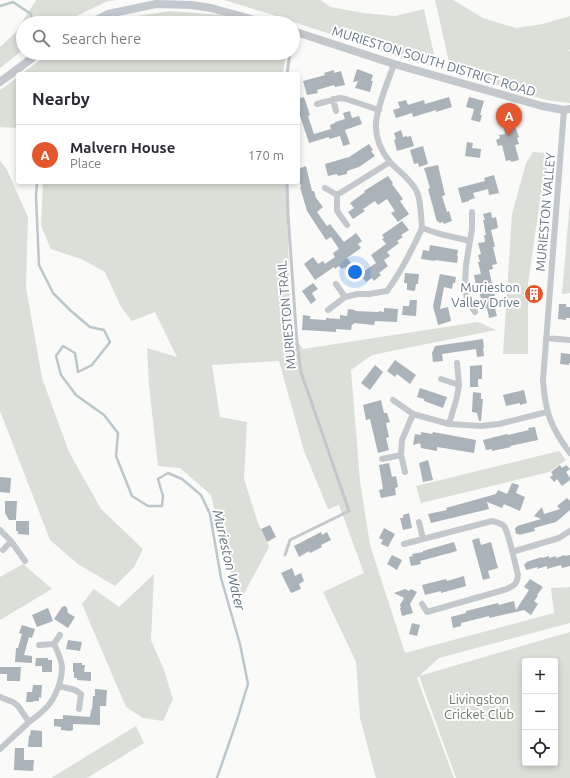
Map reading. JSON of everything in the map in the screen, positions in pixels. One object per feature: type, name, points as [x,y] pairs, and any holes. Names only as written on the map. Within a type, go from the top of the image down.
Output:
[{"type":"street","points":[[104,16],[156,4],[190,3],[241,16]]},
{"type":"street","name":"MURIESTON SOUTH DISTRICT ROAD","points":[[300,33],[394,64],[542,106],[567,109]]},
{"type":"street","points":[[0,82],[30,60]]},
{"type":"street","points":[[328,310],[345,296],[386,291],[396,278],[414,246],[422,228],[421,212],[417,192],[409,179],[390,162],[381,150],[377,139],[376,124],[379,110],[394,64]]},
{"type":"street","points":[[317,104],[340,98],[379,110]]},
{"type":"street","points":[[333,99],[336,111]]},
{"type":"street","name":"MURIESTON VALLEY","points":[[567,109],[543,380],[547,412],[560,440],[570,454]]},
{"type":"street","points":[[337,195],[390,162]]},
{"type":"street","points":[[324,188],[337,195]]},
{"type":"street","points":[[337,195],[337,211],[347,226]]},
{"type":"street","points":[[472,212],[472,229],[466,265],[466,286],[467,300],[475,312]]},
{"type":"street","points":[[422,228],[470,241]]},
{"type":"street","points":[[336,284],[345,296]]},
{"type":"street","points":[[455,304],[467,300]]},
{"type":"street","points":[[546,338],[570,340]]},
{"type":"street","points":[[449,424],[459,385],[457,363]]},
{"type":"street","points":[[441,379],[459,385]]},
{"type":"street","points":[[393,400],[413,414],[449,424],[481,426],[499,424],[547,412]]},
{"type":"street","points":[[406,472],[401,454],[402,440],[413,414]]},
{"type":"street","points":[[382,459],[401,454]]},
{"type":"street","points":[[404,544],[492,521],[503,525],[507,533],[518,575],[514,586],[427,612],[422,604]]},
{"type":"street","points":[[419,522],[423,539]]},
{"type":"street","points":[[0,530],[11,541],[25,561]]},
{"type":"street","points":[[512,552],[559,538],[570,531]]},
{"type":"street","points":[[3,550],[11,541]]},
{"type":"street","points":[[54,644],[60,635]]},
{"type":"street","points":[[39,645],[54,644]]},
{"type":"street","points":[[1,747],[46,708],[54,697],[62,668],[60,657],[54,644]]},
{"type":"street","points":[[58,686],[75,690],[81,694],[79,709]]},
{"type":"street","points":[[0,697],[13,702],[18,706],[29,722]]},
{"type":"lane","points":[[287,72],[289,60]]},
{"type":"lane","name":"MURIESTON TRAIL","points":[[284,555],[290,540],[349,511],[301,372],[288,215],[287,184]]},
{"type":"green space","points":[[36,0],[118,0],[108,1],[77,16],[26,16]]},
{"type":"green space","points":[[224,0],[320,0],[331,7],[363,13],[395,16],[424,9],[437,68],[408,60],[300,24],[300,16],[276,16]]},
{"type":"green space","points":[[435,0],[453,0],[483,18],[516,28],[543,24],[570,16],[570,103],[546,100],[451,71]]},
{"type":"green space","points":[[170,11],[226,16],[138,16]]},
{"type":"green space","points":[[16,32],[16,55],[0,68],[0,47]]},
{"type":"green space","points":[[40,60],[285,60],[283,72],[24,72]]},
{"type":"green space","points":[[16,78],[16,128],[0,127],[0,90]]},
{"type":"green space","points":[[533,152],[546,153],[549,159],[540,200],[528,284],[528,354],[503,354],[512,214],[526,163]]},
{"type":"green space","points":[[0,160],[7,170],[28,217],[26,287],[42,378],[69,452],[101,509],[143,549],[134,567],[115,586],[78,564],[50,540],[0,411]]},
{"type":"green space","points":[[43,184],[286,184],[291,331],[303,349],[478,322],[496,330],[372,355],[351,370],[360,481],[370,545],[405,653],[554,613],[551,588],[570,587],[570,623],[439,658],[417,678],[454,778],[376,778],[360,718],[356,662],[323,592],[364,573],[339,505],[328,509],[304,451],[279,361],[212,365],[220,417],[247,422],[244,479],[258,523],[269,547],[240,601],[226,557],[211,495],[180,468],[158,466],[149,385],[147,348],[177,357],[155,312],[132,321],[121,307],[105,272],[81,259],[51,249],[41,226]]},
{"type":"green space","points":[[570,201],[570,293],[562,294]]},
{"type":"green space","points":[[559,451],[566,460],[549,472],[421,503],[416,486]]},
{"type":"green space","points":[[23,564],[52,589],[0,620],[0,577]]},
{"type":"green space","points":[[154,574],[151,640],[164,670],[173,699],[163,721],[143,718],[126,707],[82,604],[94,589],[119,607]]},
{"type":"green space","name":"Livingston Cricket Club","points":[[570,632],[570,778],[456,778],[419,676]]},
{"type":"green space","points":[[136,726],[144,743],[87,778],[51,778]]},
{"type":"building","points":[[357,69],[373,75],[370,92],[355,88],[358,81],[353,82]]},
{"type":"building","points":[[334,70],[334,73],[341,71],[345,85],[335,87],[334,85],[317,90],[318,93],[307,95],[303,81],[325,75],[324,73]]},
{"type":"building","points":[[304,97],[314,134],[331,129],[330,125],[345,119],[343,113],[350,111],[352,118],[359,116],[362,124],[345,130],[350,144],[343,146],[340,136],[329,139],[329,137],[309,143],[300,116],[300,98]]},
{"type":"building","points":[[449,97],[452,107],[436,112],[436,110],[413,117],[412,113],[396,118],[393,110],[400,108],[398,102],[406,100],[408,105],[424,100],[425,104]]},
{"type":"building","points":[[469,97],[484,101],[480,115],[482,115],[480,122],[471,120],[474,109],[466,107]]},
{"type":"building","points":[[514,124],[519,137],[517,138],[519,144],[515,145],[519,160],[511,162],[510,160],[506,161],[502,145],[498,146],[496,140],[500,138],[499,135],[505,134],[504,127]]},
{"type":"building","points":[[401,130],[403,137],[411,136],[414,146],[397,151],[394,133]]},
{"type":"building","points":[[467,142],[473,143],[472,148],[481,149],[480,158],[465,156]]},
{"type":"building","points":[[369,144],[373,150],[371,151],[375,156],[359,167],[347,171],[347,174],[328,176],[325,164],[349,157]]},
{"type":"building","points":[[423,146],[428,164],[419,167],[418,163],[414,164],[410,150]]},
{"type":"building","points":[[438,165],[445,195],[442,196],[447,212],[449,211],[452,221],[444,224],[443,222],[437,222],[424,168]]},
{"type":"building","points":[[306,166],[312,191],[314,191],[316,198],[323,207],[317,212],[327,226],[330,224],[344,242],[356,233],[362,241],[358,244],[361,248],[347,258],[352,264],[346,269],[345,267],[342,269],[339,266],[335,269],[334,267],[315,280],[304,264],[313,257],[318,264],[323,261],[325,264],[335,257],[333,253],[339,249],[331,237],[326,240],[307,211],[300,187],[300,168]]},
{"type":"building","points":[[494,175],[499,193],[489,195],[488,189],[473,193],[475,198],[462,203],[458,188],[485,181],[484,178]]},
{"type":"building","points":[[388,176],[403,199],[400,201],[409,214],[398,222],[391,213],[395,211],[387,199],[378,205],[375,201],[363,209],[365,211],[353,219],[348,212],[354,208],[350,203],[365,192],[364,191]]},
{"type":"building","points":[[491,212],[492,218],[496,217],[498,228],[491,230],[497,264],[492,265],[493,269],[489,270],[496,301],[493,301],[497,316],[489,318],[487,308],[483,309],[478,285],[476,286],[474,275],[481,274],[478,255],[481,254],[478,243],[485,242],[484,235],[486,235],[483,220],[485,220],[483,214]]},
{"type":"building","points":[[402,221],[409,230],[401,235],[403,237],[397,241],[399,243],[387,252],[390,256],[384,260],[388,266],[379,273],[381,275],[374,281],[372,278],[366,282],[360,274],[376,263],[371,255],[386,244],[382,239],[384,238],[382,235]]},
{"type":"building","points":[[430,245],[458,250],[457,263],[421,259],[423,250],[429,251]]},
{"type":"building","points":[[405,273],[419,274],[418,284],[416,284],[415,291],[407,290],[407,283],[404,283]]},
{"type":"building","points":[[440,274],[456,277],[452,289],[444,287],[440,309],[448,307],[451,321],[438,325],[433,306]]},
{"type":"building","points":[[313,283],[318,289],[312,293],[316,300],[311,304],[302,291]]},
{"type":"building","points":[[410,300],[417,300],[416,316],[402,315],[403,306],[409,306]]},
{"type":"building","points":[[559,304],[566,304],[566,307],[570,307],[570,318],[566,318],[566,320],[558,319]]},
{"type":"building","points":[[384,308],[398,309],[397,322],[375,321],[374,325],[354,323],[354,325],[352,324],[351,330],[336,329],[336,332],[302,330],[303,315],[310,316],[310,319],[340,319],[340,315],[347,316],[348,309],[355,311],[384,312]]},
{"type":"building","points":[[483,339],[484,356],[477,357],[476,349],[442,354],[443,361],[433,362],[432,353],[435,346]]},
{"type":"building","points":[[561,353],[570,354],[569,365],[560,364]]},
{"type":"building","points":[[395,360],[416,375],[410,384],[397,374],[395,377],[387,371]]},
{"type":"building","points":[[375,365],[383,372],[370,390],[361,383]]},
{"type":"building","points":[[482,365],[482,379],[478,379],[478,387],[470,387],[470,366]]},
{"type":"building","points":[[420,388],[447,397],[443,408],[417,397]]},
{"type":"building","points":[[524,390],[527,403],[506,406],[503,395]]},
{"type":"building","points":[[473,392],[481,393],[481,399],[483,399],[481,421],[479,421],[477,413],[472,412]]},
{"type":"building","points":[[381,400],[384,413],[387,413],[390,422],[386,423],[389,437],[386,438],[389,450],[378,453],[370,419],[366,420],[363,405]]},
{"type":"building","points":[[535,427],[538,440],[492,451],[492,449],[486,450],[483,440],[529,430],[528,428]]},
{"type":"building","points":[[421,432],[432,434],[433,432],[476,440],[474,453],[437,447],[437,451],[421,448],[420,443],[413,445],[415,434],[421,435]]},
{"type":"building","points":[[428,460],[433,480],[423,482],[419,463]]},
{"type":"building","points":[[389,463],[392,477],[396,476],[398,487],[395,488],[396,495],[381,498],[379,490],[383,489],[379,465]]},
{"type":"building","points":[[560,465],[562,468],[566,465],[570,469],[566,472],[570,480],[562,486],[557,479],[554,482],[550,477],[553,475],[551,472]]},
{"type":"building","points":[[0,477],[11,478],[10,493],[0,492]]},
{"type":"building","points":[[512,483],[519,485],[516,493],[525,497],[520,511],[504,504],[502,508],[487,502],[489,509],[431,523],[428,514],[447,510],[446,508],[496,494],[498,490],[507,494]]},
{"type":"building","points":[[567,498],[570,501],[570,510],[556,522],[534,528],[535,531],[519,535],[516,534],[515,528],[517,526],[541,519],[534,516],[542,507],[544,514],[560,509],[557,506]]},
{"type":"building","points":[[5,501],[17,501],[16,520],[9,520],[5,513]]},
{"type":"building","points":[[409,513],[412,528],[403,530],[400,518],[403,518],[403,515]]},
{"type":"building","points":[[16,521],[29,521],[29,535],[18,534],[18,531],[16,531]]},
{"type":"building","points":[[270,525],[276,537],[267,542],[261,529]]},
{"type":"building","points":[[384,528],[395,534],[388,547],[381,544],[383,540],[379,538]]},
{"type":"building","points":[[321,532],[322,535],[327,532],[331,540],[321,545],[322,547],[310,553],[309,551],[299,557],[294,546]]},
{"type":"building","points":[[479,538],[481,545],[491,542],[498,568],[488,571],[490,578],[483,580],[472,540]]},
{"type":"building","points":[[454,542],[457,551],[420,561],[421,564],[411,566],[409,557],[413,556],[412,554]]},
{"type":"building","points":[[392,555],[402,560],[397,570],[387,564]]},
{"type":"building","points":[[570,555],[570,566],[562,568],[561,565],[547,569],[547,566],[526,570],[524,564],[542,557],[549,556],[549,558],[556,556],[556,558]]},
{"type":"building","points":[[292,568],[295,576],[301,573],[304,581],[299,584],[301,589],[291,593],[281,573]]},
{"type":"building","points":[[464,576],[466,586],[441,593],[441,591],[425,595],[422,585],[446,579],[447,581]]},
{"type":"building","points":[[530,579],[543,587],[534,601],[538,604],[531,615],[524,610],[461,623],[461,626],[453,628],[451,617],[466,613],[466,611],[498,603],[499,605],[514,601],[516,610],[529,590],[524,587]]},
{"type":"building","points":[[405,589],[409,591],[411,589],[417,592],[410,604],[413,613],[402,616],[400,605],[404,598],[394,593]]},
{"type":"building","points":[[65,606],[68,613],[75,617],[68,628],[54,619],[62,607]]},
{"type":"building","points":[[48,608],[53,621],[37,627],[32,615]]},
{"type":"building","points":[[412,623],[420,625],[417,636],[409,634]]},
{"type":"building","points":[[22,625],[35,629],[32,638],[29,637],[24,655],[32,656],[32,663],[15,662],[16,648],[18,648],[22,634],[19,633]]},
{"type":"building","points":[[68,640],[82,642],[80,651],[66,649]]},
{"type":"building","points":[[36,658],[48,658],[48,660],[52,660],[52,672],[42,672],[42,666],[35,666]]},
{"type":"building","points":[[73,663],[82,663],[82,665],[85,665],[84,672],[91,672],[91,681],[77,680],[77,678],[74,678]]},
{"type":"building","points":[[0,667],[21,667],[20,681],[7,681],[7,674],[0,674]]},
{"type":"building","points":[[33,685],[42,685],[41,698],[39,697],[39,701],[26,702],[27,692],[32,692]]},
{"type":"building","points":[[95,689],[107,690],[106,706],[100,706],[100,725],[73,724],[73,730],[70,731],[61,730],[61,727],[54,726],[54,719],[63,719],[63,715],[90,717],[93,696],[95,696]]},
{"type":"building","points":[[31,730],[42,731],[42,747],[28,747]]},
{"type":"building","points":[[15,748],[24,748],[24,760],[34,760],[33,771],[14,770]]},
{"type":"waterway","name":"Murieston Water","points":[[0,6],[13,2],[31,14],[31,16]]},
{"type":"waterway","name":"Murieston Water","points":[[37,184],[39,265],[53,293],[90,327],[104,330],[110,342],[92,365],[78,372],[75,353],[63,346],[56,356],[61,375],[76,395],[104,415],[118,433],[116,456],[132,496],[148,506],[162,506],[163,496],[158,479],[168,473],[182,479],[201,495],[210,514],[221,578],[240,644],[248,684],[217,778]]},
{"type":"place","name":"Malvern House","points":[[509,136]]},
{"type":"place","name":"Murieston Valley Drive","points":[[534,294]]}]
